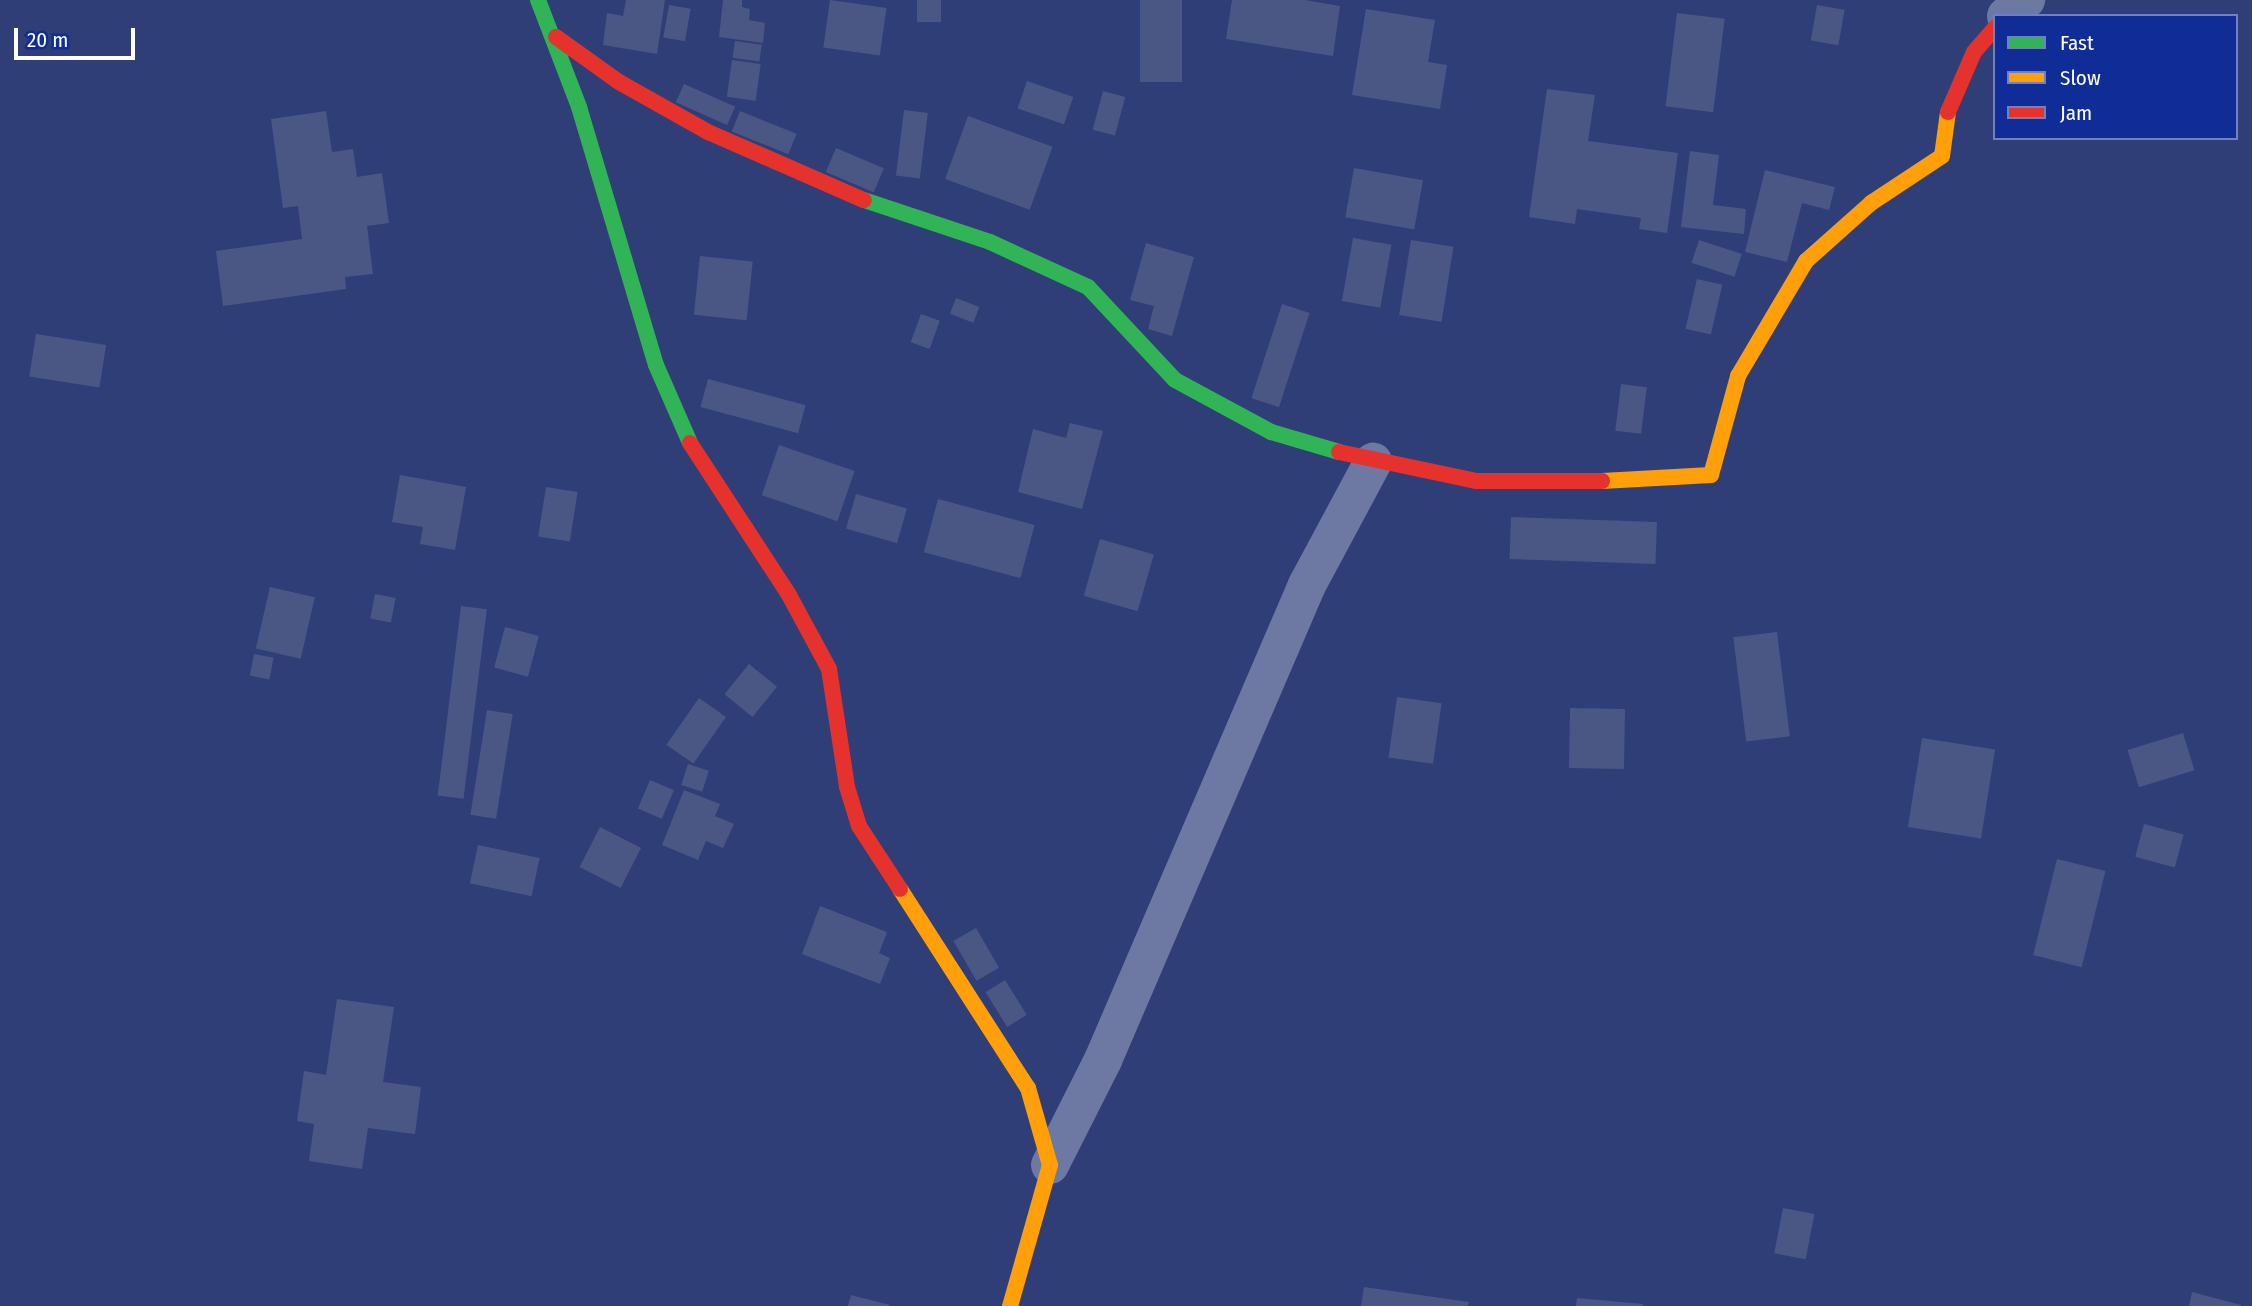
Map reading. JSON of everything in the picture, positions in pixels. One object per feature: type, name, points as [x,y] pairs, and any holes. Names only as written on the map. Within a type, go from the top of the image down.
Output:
[{"type":"street","points":[[538,0],[556,37],[656,365],[697,460],[789,595],[829,669],[847,787],[859,826],[1028,1088],[1050,1165]]},
{"type":"street","points":[[2008,14],[2026,0]]},
{"type":"street","points":[[556,37],[619,82],[708,132],[863,200],[990,242],[1088,287],[1175,380],[1271,432],[1373,462],[1477,481],[1583,482],[1711,475],[1738,376],[1805,261],[1871,203],[1942,156],[1944,120],[1974,52],[1993,30]]},
{"type":"street","points":[[1010,1306],[1050,1165],[1103,1060],[1307,584],[1373,462]]},
{"type":"building","points":[[626,0],[665,0],[657,54],[603,45],[607,13],[623,16]]},
{"type":"building","points":[[723,0],[742,0],[742,7],[750,9],[749,20],[765,23],[763,43],[719,37]]},
{"type":"building","points":[[830,0],[886,8],[880,55],[823,48]]},
{"type":"building","points":[[917,0],[941,0],[941,22],[917,22]]},
{"type":"building","points":[[1140,0],[1182,0],[1182,82],[1140,82]]},
{"type":"building","points":[[1232,0],[1305,0],[1340,6],[1333,56],[1226,39]]},
{"type":"building","points":[[669,5],[691,9],[685,41],[663,37]]},
{"type":"building","points":[[1817,5],[1845,10],[1838,45],[1811,40]]},
{"type":"building","points":[[1366,9],[1435,20],[1428,62],[1447,65],[1440,109],[1352,95]]},
{"type":"building","points":[[1677,13],[1725,19],[1713,112],[1666,106]]},
{"type":"building","points":[[735,41],[762,45],[759,62],[733,58]]},
{"type":"building","points":[[732,60],[761,64],[756,101],[727,97]]},
{"type":"building","points":[[1027,81],[1073,97],[1064,124],[1018,108]]},
{"type":"building","points":[[684,84],[735,107],[727,125],[676,102]]},
{"type":"building","points":[[1547,89],[1595,95],[1588,141],[1678,153],[1667,233],[1639,229],[1641,218],[1577,209],[1575,224],[1529,217]]},
{"type":"building","points":[[1103,91],[1125,97],[1115,136],[1093,130]]},
{"type":"building","points":[[904,110],[928,113],[920,178],[896,176]]},
{"type":"building","points":[[326,111],[332,152],[353,149],[357,177],[382,173],[389,223],[367,226],[373,274],[345,277],[346,289],[223,306],[216,251],[302,239],[298,206],[283,208],[271,119]]},
{"type":"building","points":[[740,111],[797,134],[788,154],[732,131]]},
{"type":"building","points":[[968,116],[1053,147],[1030,210],[945,179]]},
{"type":"building","points":[[836,148],[884,168],[874,192],[826,172]]},
{"type":"building","points":[[1690,151],[1719,155],[1713,205],[1746,209],[1744,234],[1681,227]]},
{"type":"building","points":[[1354,168],[1423,180],[1414,229],[1345,217]]},
{"type":"building","points":[[1765,170],[1835,187],[1829,210],[1802,203],[1787,262],[1745,252]]},
{"type":"building","points":[[1353,238],[1391,245],[1380,308],[1342,301]]},
{"type":"building","points":[[1411,240],[1453,247],[1442,322],[1399,315]]},
{"type":"building","points":[[1699,240],[1742,254],[1734,277],[1692,263]]},
{"type":"building","points":[[1146,243],[1194,257],[1172,336],[1148,329],[1154,306],[1130,300]]},
{"type":"building","points":[[700,256],[753,262],[747,320],[694,315]]},
{"type":"building","points":[[1697,279],[1722,285],[1711,335],[1686,329]]},
{"type":"building","points":[[956,298],[979,307],[973,323],[950,314]]},
{"type":"building","points":[[1282,304],[1310,313],[1279,407],[1251,398]]},
{"type":"building","points":[[921,314],[940,321],[930,349],[911,342]]},
{"type":"building","points":[[36,334],[106,345],[99,388],[29,376]]},
{"type":"building","points":[[708,379],[806,405],[798,433],[700,407]]},
{"type":"building","points":[[1621,384],[1647,387],[1641,434],[1615,431]]},
{"type":"building","points":[[1070,423],[1103,431],[1082,509],[1018,492],[1033,429],[1066,438]]},
{"type":"building","points":[[779,445],[855,471],[837,521],[762,495]]},
{"type":"building","points":[[400,475],[466,487],[455,550],[420,544],[423,527],[392,522]]},
{"type":"building","points":[[546,487],[578,492],[570,541],[538,536]]},
{"type":"building","points":[[856,494],[907,509],[897,543],[846,529]]},
{"type":"building","points":[[938,499],[1035,525],[1020,578],[924,552]]},
{"type":"building","points":[[1511,517],[1657,522],[1655,564],[1510,559]]},
{"type":"building","points":[[1100,539],[1154,554],[1138,611],[1084,596]]},
{"type":"building","points":[[270,587],[315,597],[301,659],[256,648]]},
{"type":"building","points":[[375,594],[396,598],[391,623],[370,619]]},
{"type":"building","points":[[461,606],[487,609],[464,799],[438,796]]},
{"type":"building","points":[[505,627],[539,636],[528,677],[494,668]]},
{"type":"building","points":[[1777,632],[1790,736],[1746,742],[1733,637]]},
{"type":"building","points":[[254,654],[274,658],[269,679],[250,676]]},
{"type":"building","points":[[749,664],[777,687],[752,717],[724,694]]},
{"type":"building","points":[[1397,697],[1442,703],[1433,764],[1389,757]]},
{"type":"building","points":[[699,698],[726,717],[693,764],[666,745]]},
{"type":"building","points":[[1570,708],[1625,709],[1624,769],[1569,768]]},
{"type":"building","points":[[487,710],[513,714],[496,819],[470,815]]},
{"type":"building","points":[[2183,733],[2194,770],[2139,787],[2128,750]]},
{"type":"building","points":[[1922,738],[1995,750],[1981,838],[1908,827]]},
{"type":"building","points":[[688,764],[709,771],[702,792],[681,785]]},
{"type":"building","points":[[650,780],[674,790],[662,819],[638,809]]},
{"type":"building","points":[[684,790],[720,804],[715,816],[734,824],[723,848],[706,841],[698,860],[662,845]]},
{"type":"building","points":[[2144,824],[2184,835],[2175,867],[2135,857]]},
{"type":"building","points":[[600,827],[641,848],[621,888],[580,867]]},
{"type":"building","points":[[478,845],[540,858],[532,896],[470,883]]},
{"type":"building","points":[[2057,859],[2106,871],[2082,967],[2033,955]]},
{"type":"building","points":[[820,906],[887,932],[879,953],[890,958],[880,984],[802,954]]},
{"type":"building","points":[[976,928],[999,968],[976,981],[953,941]]},
{"type":"building","points":[[1005,980],[1027,1015],[1007,1027],[985,992]]},
{"type":"building","points":[[337,999],[394,1007],[383,1082],[421,1087],[415,1134],[368,1128],[362,1169],[309,1161],[314,1124],[297,1121],[304,1071],[326,1075]]},
{"type":"building","points":[[1783,1208],[1814,1214],[1806,1259],[1774,1253]]},
{"type":"building","points":[[1364,1287],[1469,1302],[1468,1306],[1361,1306]]},
{"type":"building","points":[[2192,1292],[2241,1305],[2241,1306],[2189,1306]]},
{"type":"building","points":[[851,1295],[890,1305],[890,1306],[848,1306]]},
{"type":"building","points":[[1577,1298],[1643,1304],[1643,1306],[1576,1306]]},
{"type":"traffic: fast","points":[[538,0],[579,107],[656,365],[690,443]]},
{"type":"traffic: fast","points":[[864,200],[990,242],[1088,287],[1175,380],[1271,432],[1339,452]]},
{"type":"traffic: slow","points":[[1602,481],[1711,475],[1738,376],[1806,261],[1871,203],[1942,156],[1948,112]]},
{"type":"traffic: slow","points":[[900,889],[1028,1088],[1050,1165],[1010,1306]]},
{"type":"traffic: jam","points":[[1948,112],[1974,52],[1993,30]]},
{"type":"traffic: jam","points":[[556,37],[619,82],[708,132],[864,200]]},
{"type":"traffic: jam","points":[[690,443],[789,595],[829,669],[847,787],[859,826],[900,889]]},
{"type":"traffic: jam","points":[[1339,452],[1477,481],[1602,481]]}]
